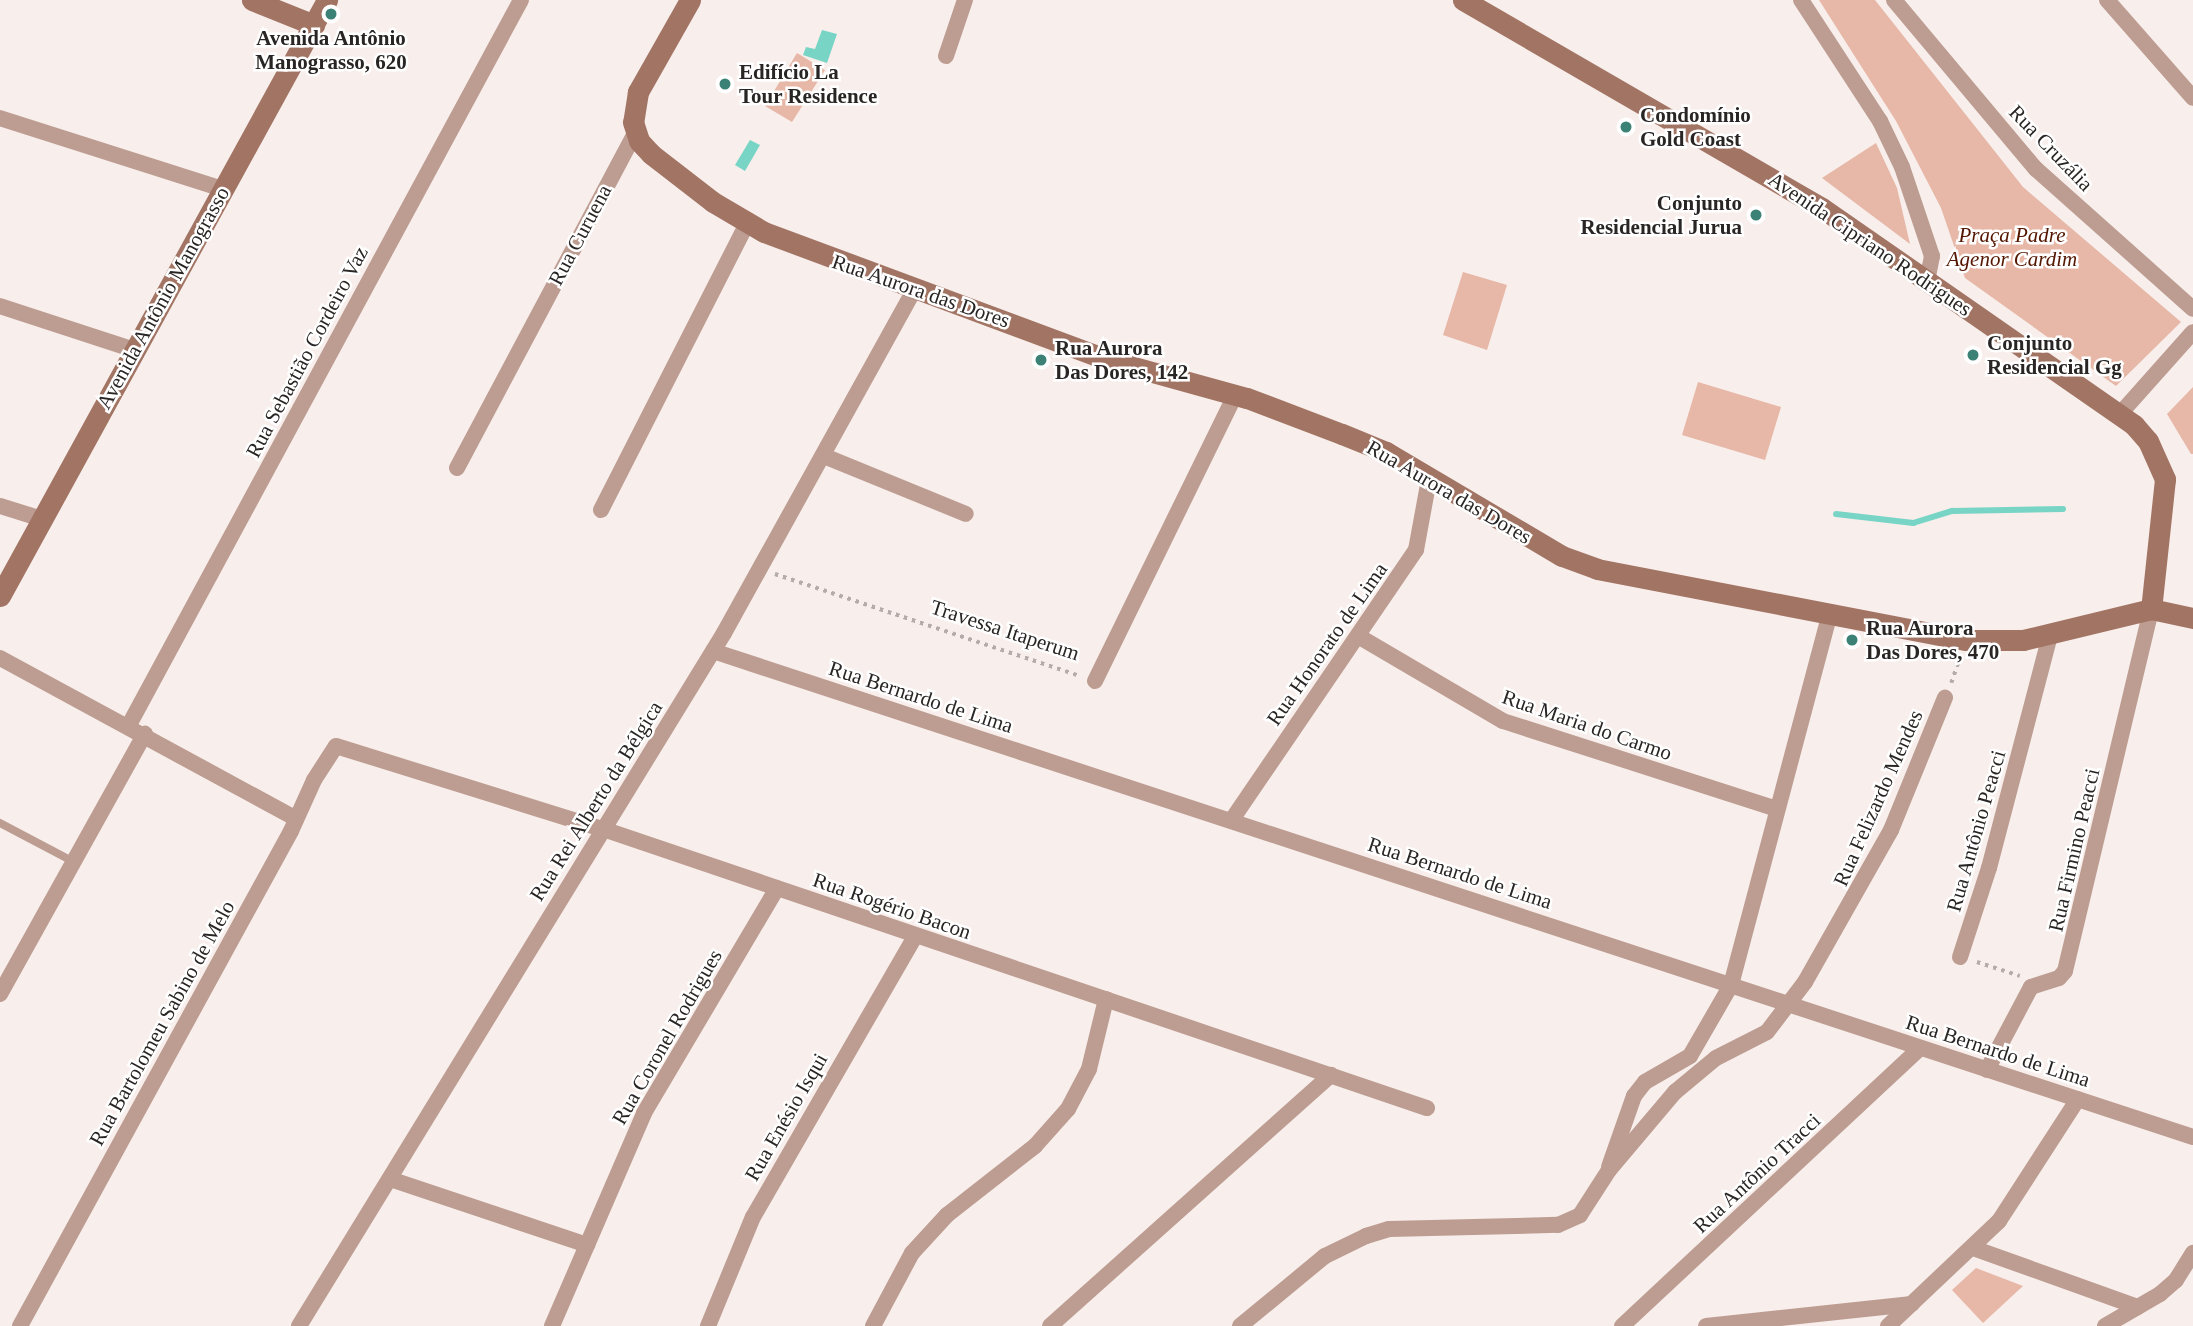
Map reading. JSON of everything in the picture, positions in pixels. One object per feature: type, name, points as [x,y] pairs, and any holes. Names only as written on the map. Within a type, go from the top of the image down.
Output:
[{"type":"main road","points":[[252,0],[314,25]]},
{"type":"main road","name":"Avenida Antônio Manograsso","points":[[0,596],[327,0]]},
{"type":"main road","name":"Rua Curuena","points":[[636,131],[633,122],[638,92],[690,0]]},
{"type":"main road","name":"Avenida Cipriano Rodrigues","points":[[1463,0],[1683,124],[1822,208],[2119,415],[2148,441],[2165,480],[2151,610]]},
{"type":"main road","name":"Rua Aurora das Dores","points":[[636,131],[650,154],[747,223],[839,263],[915,288],[1105,359],[1235,395],[1386,452],[1577,562],[1966,640],[2023,640],[2151,610]]},
{"type":"main road","points":[[2151,610],[2193,618]]},
{"type":"street","name":"Rua Sebastião Cordeiro Vaz","points":[[130,725],[521,0]]},
{"type":"street","points":[[946,56],[965,0]]},
{"type":"street","points":[[1801,0],[1880,121],[1896,156],[1932,256],[1927,281]]},
{"type":"street","name":"Rua Cruzália","points":[[1895,0],[2036,169],[2193,309]]},
{"type":"street","points":[[2106,0],[2193,98]]},
{"type":"street","points":[[0,118],[223,189]]},
{"type":"street","name":"Rua Curuena","points":[[457,468],[636,131]]},
{"type":"street","points":[[601,510],[747,223]]},
{"type":"street","name":"Rua Rei Alberto da Bélgica","points":[[299,1326],[713,651],[824,456],[915,288]]},
{"type":"street","points":[[0,306],[135,350]]},
{"type":"street","points":[[2119,415],[2192,334]]},
{"type":"street","name":"Travessa Itaperum","points":[[1095,681],[1235,395]]},
{"type":"street","points":[[824,456],[966,514]]},
{"type":"street","name":"Rua Honorato de Lima","points":[[1231,821],[1416,550],[1429,479]]},
{"type":"street","points":[[0,506],[42,519]]},
{"type":"street","name":"Rua Firmino Peacci","points":[[1987,1070],[2019,1004],[2031,988],[2059,978],[2071,952],[2151,610]]},
{"type":"street","name":"Rua Felizardo Mendes","points":[[1609,1170],[1634,1096],[1645,1082],[1690,1056],[1731,985],[1830,614]]},
{"type":"street","name":"Rua Antônio Peacci","points":[[1960,957],[1993,854],[2051,632]]},
{"type":"street","name":"Rua Maria do Carmo","points":[[1358,636],[1503,721],[1777,809]]},
{"type":"street","name":"Rua Bernardo de Lima","points":[[713,651],[2193,1137]]},
{"type":"street","points":[[0,658],[130,725],[296,819]]},
{"type":"street","name":"Rua Felizardo Mendes","points":[[1240,1326],[1286,1286],[1346,1245],[1389,1229],[1571,1222],[1588,1206],[1609,1170],[1694,1074],[1716,1058],[1757,1040],[1788,1004],[1828,946],[1891,830],[1945,698]]},
{"type":"street","points":[[0,994],[145,734]]},
{"type":"street","name":"Rua Rogério Bacon","points":[[343,747],[603,829],[1427,1108]]},
{"type":"street","name":"Rua Bartolomeu Sabino de Melo","points":[[20,1326],[332,748],[343,747]]},
{"type":"street","name":"Rua Coronel Rodrigues","points":[[552,1326],[644,1113],[777,888]]},
{"type":"street","name":"Rua Enésio Isqui","points":[[708,1326],[766,1193],[915,936]]},
{"type":"street","points":[[873,1326],[912,1253],[947,1215],[1035,1146],[1068,1110],[1090,1069],[1106,999]]},
{"type":"street","name":"Rua Antônio Tracci","points":[[1622,1326],[1919,1049]]},
{"type":"street","points":[[1050,1326],[1331,1075]]},
{"type":"street","points":[[1888,1326],[1973,1248],[2026,1184],[2078,1099]]},
{"type":"street","points":[[390,1179],[587,1245]]},
{"type":"street","points":[[1973,1248],[2138,1307]]},
{"type":"street","points":[[2105,1326],[2176,1280],[2193,1253]]},
{"type":"street","points":[[1706,1326],[1912,1304]]},
{"type":"lane","points":[[0,823],[72,861]]},
{"type":"path","name":"Travessa Itaperum","points":[[760,569],[1095,681]]},
{"type":"path","name":"Rua Felizardo Mendes","points":[[1945,698],[1966,640]]},
{"type":"path","points":[[1960,957],[2042,983]]},
{"type":"green space","name":"Praça Padre Agenor Cardim","points":[[1819,0],[1875,0],[2023,187],[2181,322],[2116,386],[1965,278],[1941,208],[1896,121]]},
{"type":"green space","points":[[797,53],[825,70],[792,122],[765,106]]},
{"type":"green space","points":[[1876,143],[1897,188],[1910,244],[1822,178]]},
{"type":"green space","points":[[1463,272],[1507,285],[1487,350],[1443,335]]},
{"type":"green space","points":[[1698,382],[1781,407],[1765,460],[1682,435]]},
{"type":"green space","points":[[2193,387],[2193,454],[2191,454],[2167,414]]},
{"type":"green space","points":[[1976,1268],[2023,1286],[1983,1323],[1952,1290]]},
{"type":"water","points":[[822,30],[837,34],[827,63],[803,55],[806,47],[815,49]]},
{"type":"water","points":[[750,140],[760,145],[745,171],[735,165]]},
{"type":"waterway","points":[[1836,514],[1913,523],[1952,511],[2063,509]]},
{"type":"place","name":"Avenida Antônio Manograsso, 620","points":[[331,14]]},
{"type":"place","name":"Edifício La Tour Residence","points":[[725,84]]},
{"type":"place","name":"Condomínio Gold Coast","points":[[1626,127]]},
{"type":"place","name":"Conjunto Residencial Jurua","points":[[1756,215]]},
{"type":"place","name":"Conjunto Residencial Gg","points":[[1973,355]]},
{"type":"place","name":"Rua Aurora Das Dores, 142","points":[[1041,360]]},
{"type":"place","name":"Rua Aurora Das Dores, 470","points":[[1852,640]]}]
